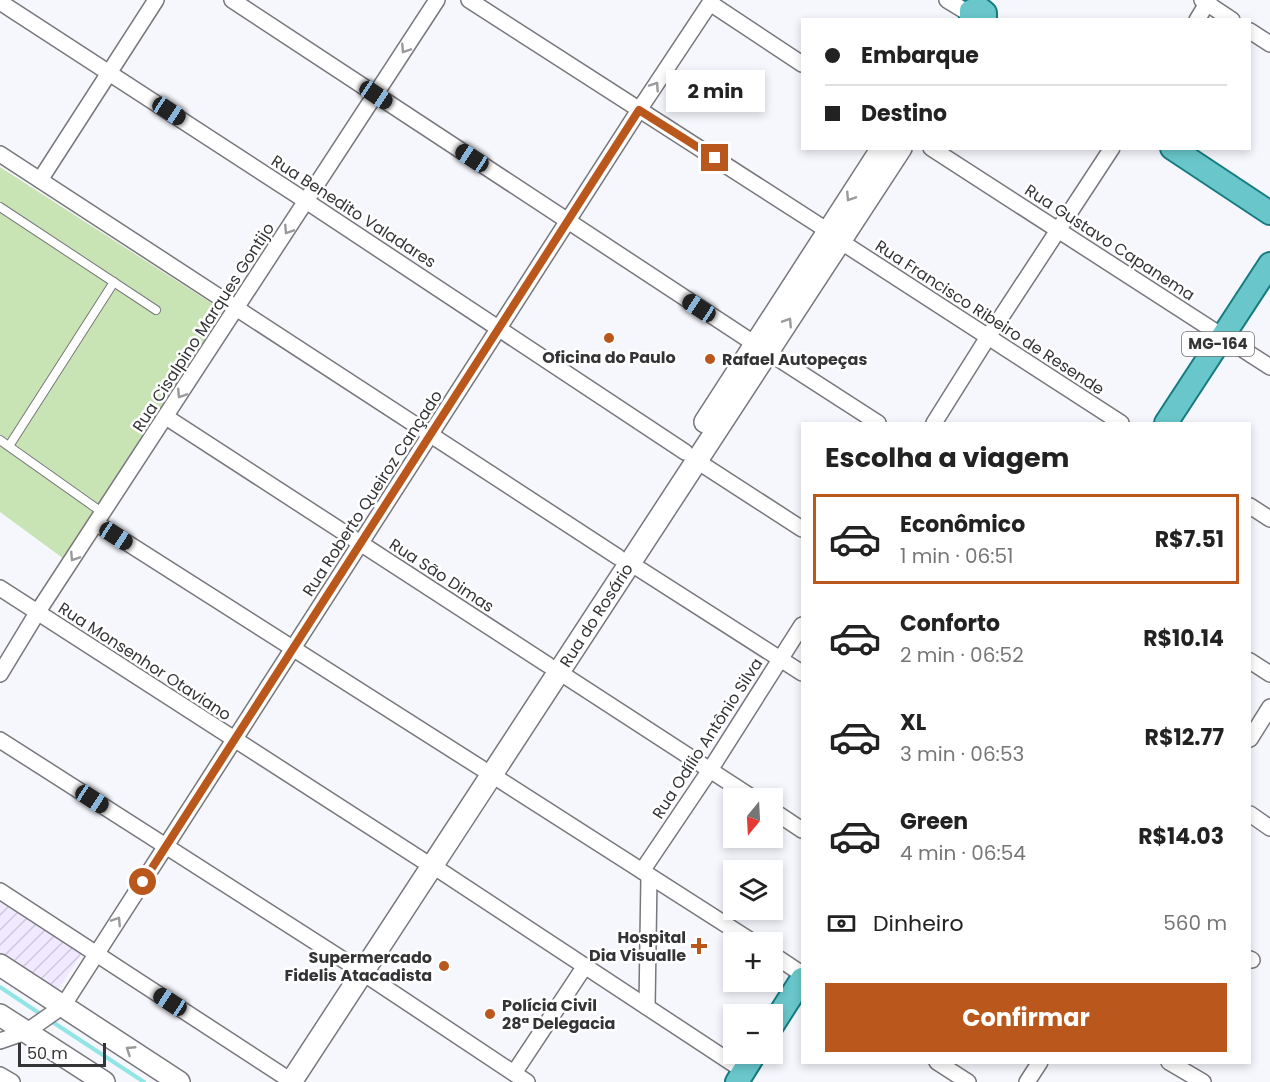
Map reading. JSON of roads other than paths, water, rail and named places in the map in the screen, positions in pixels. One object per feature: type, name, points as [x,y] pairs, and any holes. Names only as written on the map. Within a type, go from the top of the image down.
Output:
[{"type":"main road","name":"Rua do Rosário","points":[[834,236],[881,150]]},
{"type":"main road","name":"Rua do Rosário","points":[[283,1080],[358,970],[834,236],[899,150]]},
{"type":"main road","points":[[1176,150],[1270,198]]},
{"type":"main road","points":[[1196,150],[1270,213]]},
{"type":"main road","name":"MG-164","points":[[1167,422],[1270,264]]},
{"type":"main road","points":[[0,965],[104,1082]]},
{"type":"main road","points":[[783,1009],[801,981]]},
{"type":"main road","points":[[0,1015],[45,1018],[179,1082]]},
{"type":"street","points":[[40,180],[156,0]]},
{"type":"street","points":[[231,0],[876,422]]},
{"type":"street","name":"Rua Cisalpino Marques Gontijo","points":[[0,674],[437,0]]},
{"type":"street","name":"Rua Francisco Ribeiro de Resende","points":[[469,0],[1119,422]]},
{"type":"street","points":[[947,0],[979,12]]},
{"type":"street","points":[[711,1],[801,63]]},
{"type":"street","name":"Rua Roberto Queiroz Cançado","points":[[45,1018],[96,954],[711,1]]},
{"type":"street","points":[[1198,18],[1206,1],[1229,18]]},
{"type":"street","name":"Rua Benedito Valadares","points":[[0,2],[110,72],[801,528]]},
{"type":"street","points":[[1251,32],[1270,44]]},
{"type":"street","name":"Rua Gustavo Capanema","points":[[934,150],[1270,367]]},
{"type":"street","points":[[935,422],[1111,150]]},
{"type":"street","points":[[0,154],[624,560],[801,672]]},
{"type":"street","name":"Rua São Dimas","points":[[166,417],[738,788]]},
{"type":"street","points":[[1251,507],[1270,519]]},
{"type":"street","points":[[100,518],[293,648],[737,932]]},
{"type":"street","name":"Rua Monsenhor Otaviano","points":[[0,588],[745,1069]]},
{"type":"street","name":"Rua Odílio Antônio Silva","points":[[646,873],[801,627]]},
{"type":"street","points":[[1251,662],[1270,674]]},
{"type":"street","points":[[1251,737],[1270,707]]},
{"type":"street","points":[[0,740],[358,970],[521,1078],[585,966]]},
{"type":"street","points":[[1251,815],[1270,828]]},
{"type":"street","points":[[783,817],[801,829]]},
{"type":"street","points":[[646,873],[647,1007]]},
{"type":"street","points":[[0,891],[283,1080]]},
{"type":"street","points":[[783,961],[801,973]]},
{"type":"street","points":[[0,1041],[45,1018]]},
{"type":"street","points":[[940,1064],[968,1082]]},
{"type":"street","points":[[1027,1082],[1039,1064]]},
{"type":"street","points":[[1172,1064],[1203,1082]]},
{"type":"street","points":[[0,1075],[12,1082]]},
{"type":"lane","points":[[0,207],[156,310]]},
{"type":"lane","points":[[9,446],[114,282]]},
{"type":"lane","points":[[0,440],[100,518]]},
{"type":"waterway","points":[[0,987],[42,1015]]},
{"type":"waterway","points":[[51,1021],[144,1082]]},
{"type":"place","name":"Oficina do Paulo","points":[[609,338]]},
{"type":"place","name":"Rafael Autopeças","points":[[710,359]]},
{"type":"place","name":"Hospital Dia Visualle","points":[[699,946]]},
{"type":"place","name":"Supermercado Fidelis Atacadista","points":[[444,966]]},
{"type":"place","name":"Polícia Civil 28ª Delegacia","points":[[490,1014]]}]
